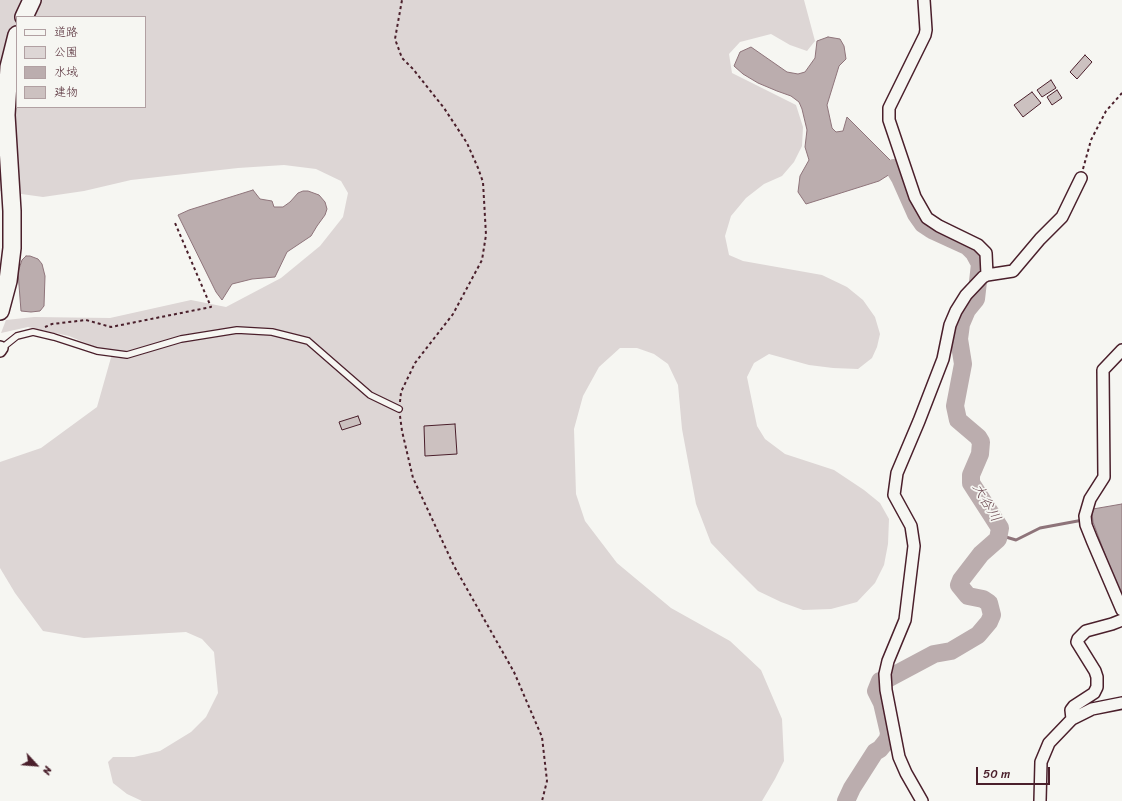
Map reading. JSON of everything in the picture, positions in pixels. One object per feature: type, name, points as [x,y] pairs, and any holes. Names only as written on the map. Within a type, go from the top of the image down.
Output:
[{"type":"main road","points":[[24,16],[32,0]]},
{"type":"main road","points":[[0,311],[8,281],[12,248],[12,211],[6,115],[10,67],[16,40]]},
{"type":"street","points":[[924,0],[925,35],[890,104],[888,112],[889,120],[915,197],[927,218],[939,226],[978,245],[986,253],[987,275]]},
{"type":"street","points":[[922,801],[906,773],[899,757],[886,690],[885,674],[888,661],[905,620],[914,546],[911,526],[894,494],[897,473],[943,359],[950,325],[956,310],[974,286],[983,277],[1013,271],[1040,239],[1062,217],[1081,178]]},
{"type":"street","points":[[1122,350],[1103,370],[1104,477],[1090,499],[1085,516],[1086,525],[1122,610]]},
{"type":"street","points":[[1072,719],[1071,710],[1074,706],[1094,693],[1098,681],[1095,671],[1078,642],[1078,639],[1086,631],[1122,620]]},
{"type":"street","points":[[1040,801],[1041,762],[1049,743],[1072,719],[1092,709],[1122,703]]},
{"type":"lane","points":[[1,348],[17,336],[33,332],[54,336],[97,351],[127,355],[181,339],[237,330],[272,332],[308,341],[370,395],[399,409]]},
{"type":"path","points":[[402,0],[395,39],[402,58],[413,69],[444,108],[467,143],[483,182],[486,235],[482,260],[453,314],[415,363],[401,392],[399,409],[402,431],[413,478],[454,566],[514,672],[542,738],[546,781],[542,801]]},
{"type":"path","points":[[1081,178],[1091,140],[1106,111],[1122,93]]},
{"type":"path","points":[[33,332],[52,324],[86,320],[111,327],[211,307],[175,223]]},
{"type":"green space","points":[[0,0],[804,0],[815,41],[807,51],[790,45],[771,34],[740,42],[729,54],[732,73],[796,105],[803,127],[802,146],[794,162],[782,176],[764,184],[746,198],[731,216],[725,236],[729,255],[743,261],[822,275],[847,287],[863,300],[875,317],[880,334],[877,347],[872,358],[858,369],[809,365],[769,354],[754,363],[747,377],[757,426],[765,439],[785,454],[834,470],[864,490],[880,503],[889,519],[888,544],[884,565],[875,583],[857,602],[831,609],[803,610],[758,591],[735,568],[711,543],[696,504],[682,429],[678,385],[668,364],[654,354],[637,348],[620,348],[599,367],[583,396],[574,429],[576,494],[585,521],[617,563],[671,608],[730,641],[761,670],[782,719],[784,761],[762,801],[142,801],[127,794],[113,783],[108,762],[113,757],[134,757],[160,751],[191,732],[206,717],[218,693],[214,652],[202,639],[186,632],[84,638],[43,631],[15,593],[0,568],[0,462],[41,448],[97,407],[112,354],[69,336],[28,327],[1,333],[6,320],[34,317],[110,318],[191,300],[226,307],[281,278],[320,246],[343,217],[348,193],[341,181],[316,169],[284,165],[238,168],[131,180],[84,191],[43,197],[0,191]]},
{"type":"water","points":[[828,37],[840,39],[844,46],[846,59],[839,66],[827,105],[832,128],[836,132],[843,131],[847,117],[895,165],[890,174],[879,181],[806,204],[798,192],[800,176],[809,160],[805,147],[807,130],[799,102],[791,96],[758,83],[743,74],[734,66],[740,52],[751,47],[787,72],[798,74],[805,72],[815,58],[817,41]]},
{"type":"water","points":[[253,190],[260,199],[272,201],[274,207],[283,207],[298,193],[308,191],[319,195],[325,202],[327,209],[325,215],[311,236],[287,252],[275,277],[252,279],[232,284],[222,300],[216,292],[178,215],[189,210]]},
{"type":"water","points":[[26,256],[38,259],[42,264],[45,276],[44,306],[40,311],[21,311],[18,272],[22,260]]},
{"type":"water","points":[[1122,504],[1122,600],[1093,522],[1092,512],[1093,509]]},
{"type":"building","points":[[1085,55],[1092,62],[1077,79],[1070,72]]},
{"type":"building","points":[[1051,80],[1056,88],[1042,97],[1037,90]]},
{"type":"building","points":[[1057,90],[1062,98],[1052,105],[1047,97]]},
{"type":"building","points":[[1032,92],[1041,103],[1023,117],[1014,105]]},
{"type":"building","points":[[358,416],[361,424],[342,430],[339,422]]},
{"type":"building","points":[[455,424],[457,454],[425,456],[424,426]]},
{"type":"waterway","name":"大谷川","points":[[846,801],[852,788],[875,752],[880,749],[888,739],[889,733],[882,703],[876,691],[880,681],[889,678],[934,654],[951,651],[978,635],[989,622],[992,615],[989,603],[983,599],[968,596],[959,585],[961,580],[981,554],[998,539],[1000,528],[971,483],[971,475],[980,454],[981,442],[978,437],[958,420],[955,406],[963,364],[959,339],[961,324],[967,310],[976,299],[980,264],[974,253],[967,246],[932,230],[923,224],[916,214],[894,168]]},
{"type":"waterway","points":[[999,535],[1016,540],[1040,528],[1083,520]]}]
